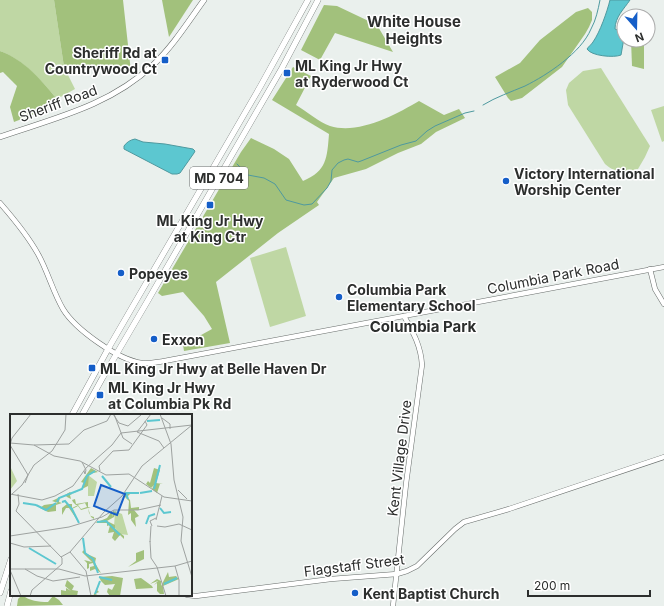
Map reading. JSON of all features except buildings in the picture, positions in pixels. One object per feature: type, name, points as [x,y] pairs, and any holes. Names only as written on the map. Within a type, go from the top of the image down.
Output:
[{"type":"main road","name":"Sheriff Road","points":[[0,137],[90,106],[126,86],[159,60],[204,0]]},
{"type":"main road","name":"MD 704","points":[[73,414],[108,349],[271,68],[308,0]]},
{"type":"main road","name":"MD 704","points":[[82,414],[244,134],[318,0]]},
{"type":"main road","points":[[0,593],[10,562]]},
{"type":"main road","points":[[7,606],[10,595]]},
{"type":"street","name":"Columbia Park Road","points":[[0,203],[18,225],[37,253],[63,310],[75,325],[116,354],[135,362],[151,363],[664,267]]},
{"type":"street","points":[[650,269],[655,289],[664,304]]},
{"type":"street","name":"Kent Village Drive","points":[[393,606],[403,508],[422,365],[419,346],[404,316]]},
{"type":"street","name":"Flagstaff Street","points":[[192,596],[331,579],[397,574],[416,566],[454,529],[464,522],[508,509],[664,457]]},
{"type":"green space","points":[[0,0],[54,0],[64,67],[75,89],[57,99],[24,65],[0,51]]},
{"type":"green space","points":[[54,0],[123,0],[131,72],[81,66],[64,67]]},
{"type":"green space","points":[[162,0],[193,0],[169,37]]},
{"type":"green space","points":[[324,5],[337,6],[377,25],[393,52],[335,33],[320,60],[301,50]]},
{"type":"green space","points":[[588,8],[592,12],[592,20],[589,27],[562,67],[522,98],[511,101],[495,77],[520,63],[540,40],[576,12]]},
{"type":"green space","points":[[631,48],[644,48],[644,69],[632,66]]},
{"type":"green space","points":[[0,51],[25,65],[39,78],[57,99],[49,107],[14,122],[10,107],[17,86],[3,72],[0,73]]},
{"type":"green space","points":[[293,67],[311,76],[296,105],[330,126],[352,128],[364,126],[399,112],[419,101],[444,115],[459,109],[465,118],[436,132],[421,144],[398,153],[366,169],[334,178],[317,202],[319,205],[278,233],[216,282],[230,343],[184,351],[183,345],[212,329],[204,316],[183,292],[162,296],[158,293],[241,152],[251,138],[274,149],[289,159],[303,181],[317,173],[324,163],[329,134],[272,100]]},
{"type":"green space","points":[[601,68],[650,146],[638,169],[620,172],[613,170],[605,164],[568,105],[566,90],[569,83],[583,71]]},
{"type":"green space","points":[[664,106],[664,141],[662,142],[651,110]]},
{"type":"green space","points":[[286,247],[306,316],[270,327],[250,258]]},
{"type":"green space","points":[[24,596],[31,600],[48,602],[53,596],[63,605],[17,606],[18,599]]},
{"type":"water","points":[[610,0],[630,0],[624,8],[616,8],[616,48],[622,48],[621,55],[598,55],[587,49],[598,33]]},
{"type":"water","points":[[135,139],[143,142],[193,149],[195,151],[180,173],[172,174],[124,149],[126,143]]},
{"type":"waterway","points":[[483,105],[534,81],[572,55],[586,38],[591,29],[596,19],[600,0]]},
{"type":"waterway","points":[[237,164],[248,175],[264,178],[275,184],[286,200],[304,205],[312,204],[327,188],[331,181],[332,170],[338,163],[348,159],[358,162],[401,145],[416,141],[435,126],[465,113],[474,111]]},
{"type":"place","name":"Sheriff Rd at Countrywood Ct","points":[[165,60]]},
{"type":"place","name":"ML King Jr Hwy at Ryderwood Ct","points":[[287,73]]},
{"type":"place","name":"Victory International Worship Center","points":[[506,181]]},
{"type":"place","name":"ML King Jr Hwy at King Ctr","points":[[210,205]]},
{"type":"place","name":"Popeyes","points":[[121,273]]},
{"type":"place","name":"Columbia Park Elementary School","points":[[339,297]]},
{"type":"place","name":"Exxon","points":[[154,339]]},
{"type":"place","name":"ML King Jr Hwy at Belle Haven Dr","points":[[92,368]]},
{"type":"place","name":"ML King Jr Hwy at Columbia Pk Rd","points":[[100,395]]},
{"type":"place","name":"Kent Baptist Church","points":[[355,593]]},
{"type":"district","name":"White House Heights","points":[[414,30]]},
{"type":"district","name":"Columbia Park","points":[[423,326]]}]
